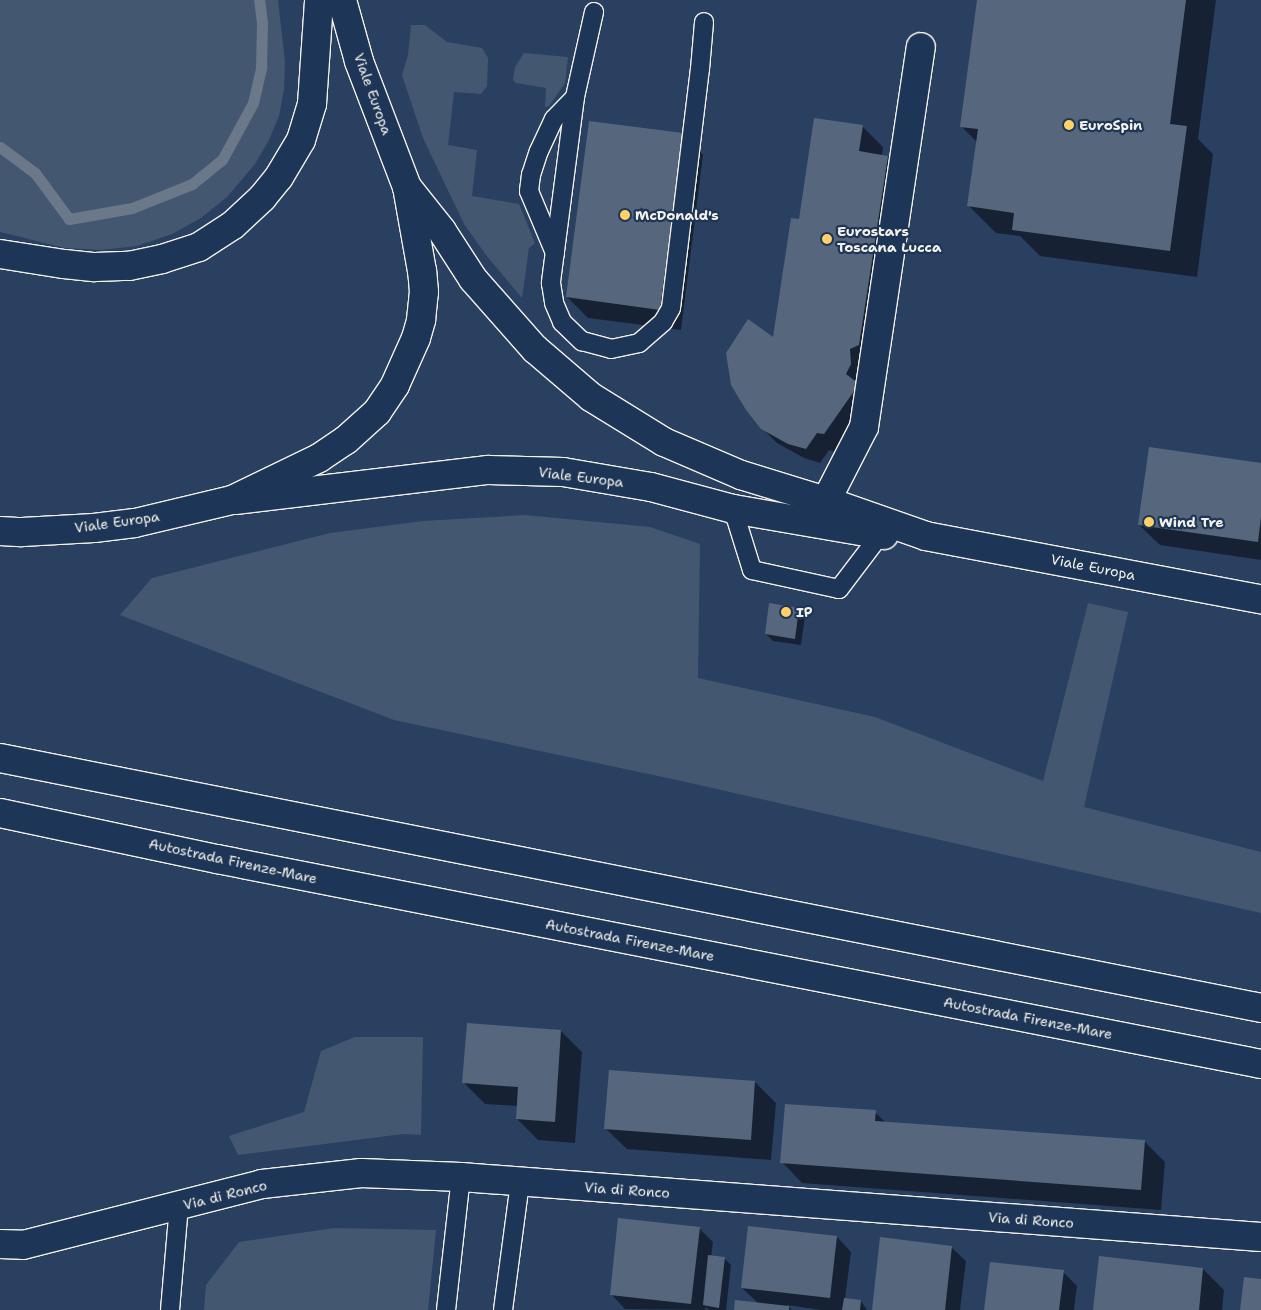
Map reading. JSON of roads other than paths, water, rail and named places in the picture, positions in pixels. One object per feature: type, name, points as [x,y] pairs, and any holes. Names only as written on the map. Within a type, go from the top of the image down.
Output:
[{"type":"main road","points":[[0,254],[72,265],[129,266],[162,259],[199,246],[233,225],[274,184],[301,140],[312,104],[320,0]]},
{"type":"main road","name":"Viale Europa","points":[[232,500],[320,458],[346,440],[377,412],[396,385],[416,338],[424,292],[407,187],[360,61],[342,0]]},
{"type":"main road","points":[[826,501],[864,427],[921,47]]},
{"type":"main road","name":"Viale Europa","points":[[407,187],[442,231],[473,279],[503,316],[535,349],[591,397],[664,442],[741,475],[826,501],[926,536],[1261,599]]},
{"type":"main road","name":"Viale Europa","points":[[0,531],[22,532],[94,528],[135,523],[232,500],[488,470],[563,472],[651,487],[734,508],[880,535],[926,536]]},
{"type":"main road","points":[[0,758],[1261,1008]]},
{"type":"main road","name":"Autostrada Firenze-Mare","points":[[0,813],[217,859],[1261,1064]]},
{"type":"main road","name":"Via di Ronco","points":[[0,1244],[23,1245],[262,1184],[351,1174],[461,1177],[1261,1236]]},
{"type":"lane","points":[[594,12],[575,97],[551,283],[554,303],[562,322],[582,341],[611,349],[639,343],[664,322],[671,308],[704,22]]},
{"type":"lane","points":[[555,253],[529,191],[531,175],[539,151],[554,119],[575,97]]},
{"type":"lane","points":[[734,508],[752,570],[839,589],[880,535]]},
{"type":"lane","points":[[446,1310],[461,1177]]},
{"type":"lane","points":[[503,1310],[520,1182]]},
{"type":"lane","points":[[170,1310],[179,1206]]},
{"type":"waterway","points":[[0,147],[35,173],[69,219],[132,208],[192,184],[222,160],[253,103],[261,67],[262,23],[259,0]]},
{"type":"place","name":"EuroSpin","points":[[1069,125]]},
{"type":"place","name":"McDonald's","points":[[625,215]]},
{"type":"place","name":"Eurostars Toscana Lucca","points":[[827,239]]},
{"type":"place","name":"Wind Tre","points":[[1149,522]]},
{"type":"place","name":"IP","points":[[786,612]]}]
